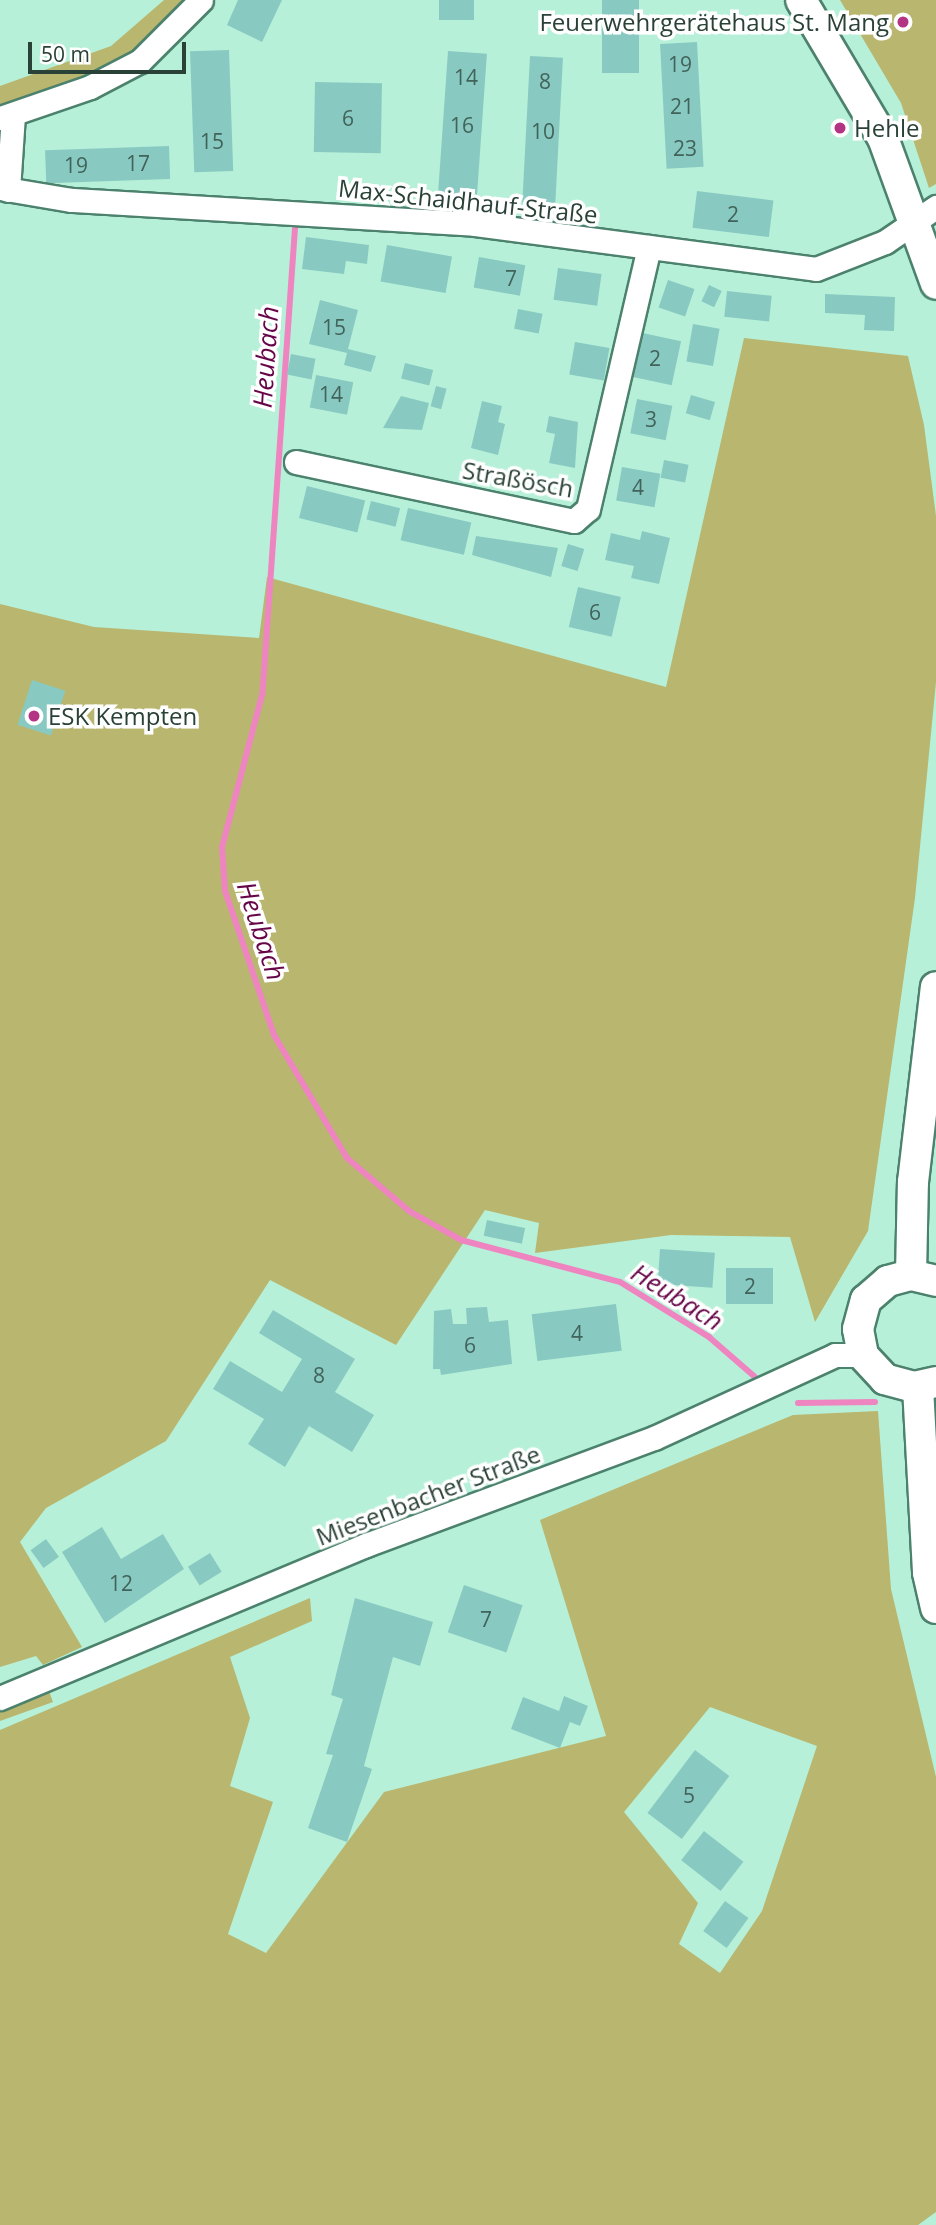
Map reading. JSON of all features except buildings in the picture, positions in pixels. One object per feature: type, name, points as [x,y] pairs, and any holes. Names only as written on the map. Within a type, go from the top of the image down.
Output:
[{"type":"main road","points":[[801,0],[921,210],[936,284]]},
{"type":"main road","points":[[936,987],[913,1182],[923,1278],[888,1281],[866,1300],[858,1329],[863,1355],[885,1379],[927,1384],[928,1573],[936,1608]]},
{"type":"street","points":[[4,189],[7,116],[90,88],[140,61],[201,0]]},
{"type":"street","name":"Max-Schaidhauf-Straße","points":[[4,189],[72,200],[475,224],[816,269],[885,242],[921,210]]},
{"type":"street","name":"Straßösch","points":[[296,462],[575,521],[588,509],[649,247]]},
{"type":"street","name":"Miesenbacher Straße","points":[[6,1696],[366,1545],[654,1438],[835,1355],[863,1355]]},
{"type":"shaded area","points":[[164,0],[185,0],[133,52],[84,78],[0,105],[0,86],[111,46]]},
{"type":"shaded area","points":[[840,0],[936,0],[936,184],[929,188],[901,103]]},
{"type":"shaded area","points":[[744,338],[908,356],[924,425],[936,516],[936,682],[915,898],[868,1231],[815,1322],[790,1237],[671,1235],[535,1253],[539,1223],[485,1210],[396,1345],[270,1280],[166,1441],[46,1508],[20,1542],[82,1647],[43,1665],[36,1656],[0,1667],[0,604],[94,627],[259,638],[267,577],[666,687]]},
{"type":"shaded area","points":[[878,1411],[891,1589],[936,1777],[936,2212],[918,2225],[0,2225],[0,1730],[310,1598],[312,1621],[230,1657],[250,1718],[230,1786],[273,1802],[228,1934],[266,1953],[384,1792],[606,1736],[540,1520],[793,1415]],"holes":[[[710,1707],[817,1746],[762,1911],[720,1973],[679,1944],[698,1903],[624,1812]]]},
{"type":"shaded area","points":[[49,1691],[53,1702],[0,1721],[0,1710]]},
{"type":"waterway","name":"Heubach","points":[[295,228],[262,695],[222,847],[225,891],[274,1035],[347,1158],[409,1211],[461,1240],[620,1282],[709,1337],[755,1377]]},
{"type":"waterway","name":"Heubach","points":[[798,1403],[875,1402]]},
{"type":"place","name":"Feuerwehrgerätehaus St. Mang","points":[[903,22]]},
{"type":"place","name":"Hehle","points":[[840,128]]},
{"type":"place","name":"ESK Kempten","points":[[34,716]]}]
